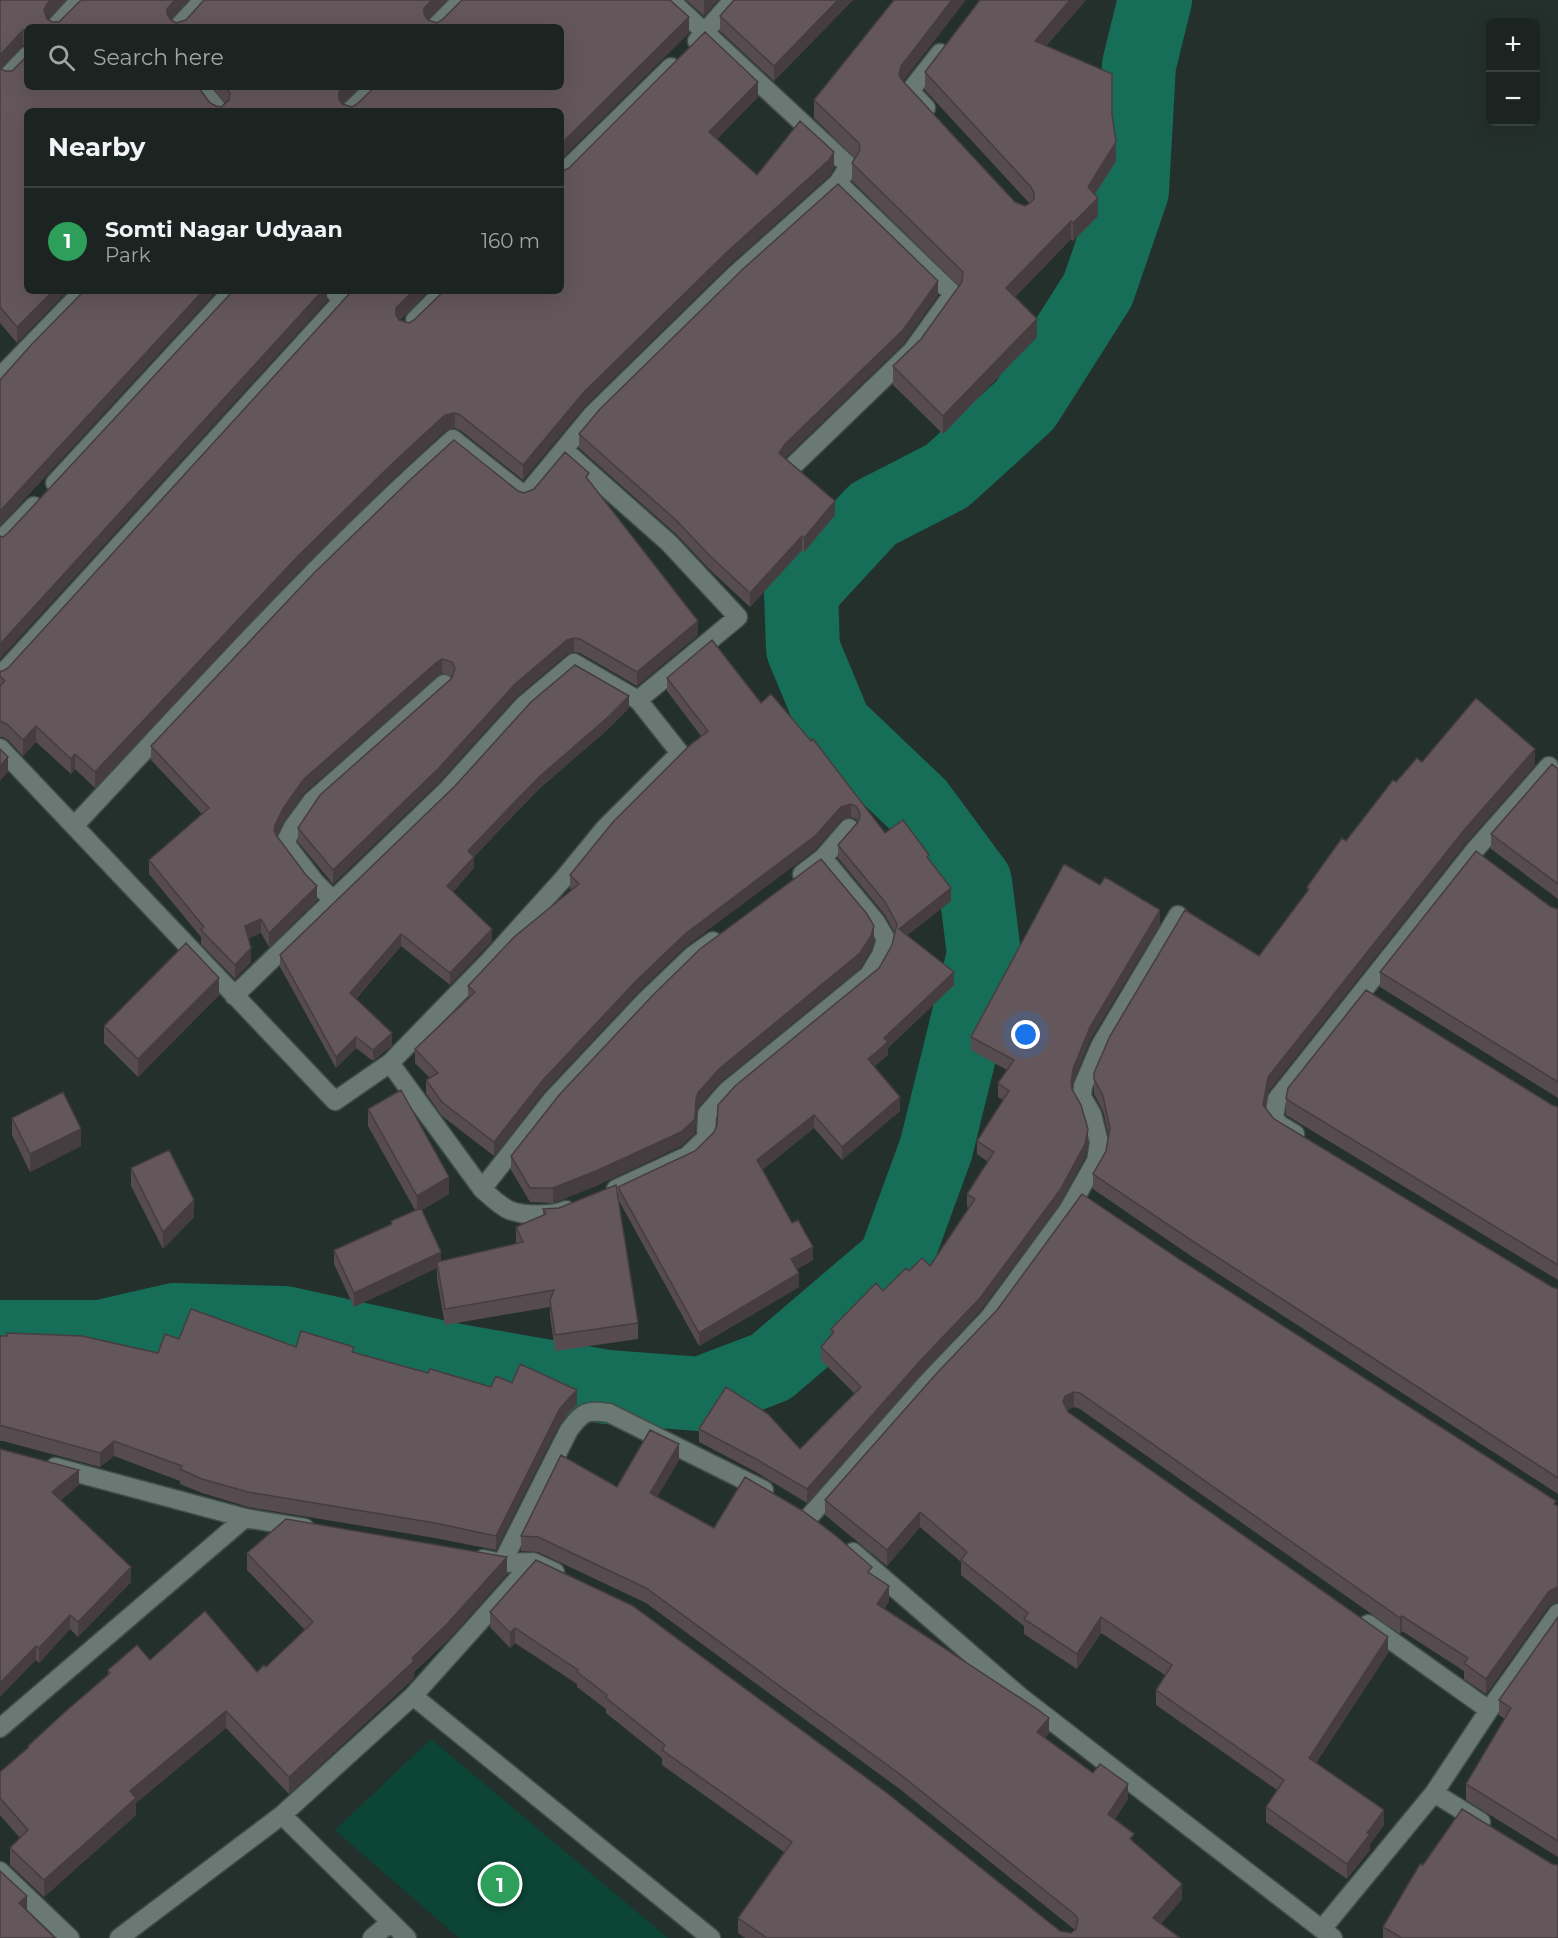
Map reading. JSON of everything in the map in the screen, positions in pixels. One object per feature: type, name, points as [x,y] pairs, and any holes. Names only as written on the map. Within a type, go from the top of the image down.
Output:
[{"type":"street","points":[[58,24],[80,0]]},
{"type":"street","points":[[181,24],[203,0]]},
{"type":"street","points":[[438,24],[462,0]]},
{"type":"street","points":[[74,826],[277,609],[398,487],[453,438],[525,496],[592,415],[735,275],[838,183],[849,166],[670,0]]},
{"type":"street","points":[[564,172],[704,33],[733,0]]},
{"type":"street","points":[[934,117],[910,91],[954,35]]},
{"type":"street","points":[[8,76],[24,59]]},
{"type":"street","points":[[202,90],[216,108]]},
{"type":"street","points":[[353,108],[372,90]]},
{"type":"street","points":[[793,466],[912,351],[953,294],[838,183]]},
{"type":"street","points":[[0,377],[79,294]]},
{"type":"street","points":[[0,542],[229,294]]},
{"type":"street","points":[[0,676],[342,301],[336,294]]},
{"type":"street","points":[[407,327],[441,294]]},
{"type":"street","points":[[564,450],[669,543],[738,617],[638,700]]},
{"type":"street","points":[[0,748],[234,996],[335,1101],[390,1064],[490,960],[564,878],[605,828],[680,753],[638,700],[574,663],[523,706],[447,790],[234,996]]},
{"type":"street","points":[[333,900],[315,882],[285,843],[293,827],[312,801],[444,684]]},
{"type":"street","points":[[1313,1145],[1280,1125],[1274,1118],[1277,1099],[1363,990],[1479,854],[1549,766]]},
{"type":"street","points":[[786,886],[823,858],[849,828]]},
{"type":"street","points":[[601,1196],[687,1156],[706,1138],[707,1114],[726,1091],[869,975],[881,955],[886,939],[876,922],[823,858]]},
{"type":"street","points":[[809,1517],[989,1318],[1069,1209],[1083,1196],[1096,1161],[1099,1143],[1092,1114],[1082,1097],[1083,1086],[1100,1046],[1178,915]]},
{"type":"street","points":[[482,1189],[550,1101],[645,1001],[693,956],[730,928]]},
{"type":"street","points":[[1363,990],[1382,1002]]},
{"type":"street","points":[[390,1064],[482,1189],[509,1210],[533,1214],[555,1214],[583,1203]]},
{"type":"street","points":[[502,1563],[569,1430],[579,1417],[590,1410],[609,1413],[750,1482],[809,1517],[826,1530]]},
{"type":"street","points":[[33,1461],[245,1518],[327,1532]]},
{"type":"street","points":[[0,1728],[245,1518]]},
{"type":"street","points":[[842,1542],[1022,1698],[1327,1934],[1434,1793],[1558,1613]]},
{"type":"street","points":[[468,1556],[502,1563],[533,1562],[576,1582]]},
{"type":"street","points":[[119,1938],[282,1815],[413,1695],[533,1562]]},
{"type":"street","points":[[1354,1615],[1490,1710]]},
{"type":"street","points":[[413,1695],[711,1938]]},
{"type":"street","points":[[1434,1793],[1495,1831]]},
{"type":"street","points":[[282,1815],[407,1938]]},
{"type":"street","points":[[0,1871],[70,1938]]},
{"type":"street","points":[[372,1938],[391,1922]]},
{"type":"green space","points":[[431,1739],[668,1938],[459,1938],[335,1830]]},
{"type":"building","points":[[0,0],[51,0],[44,10],[47,19],[52,22],[59,22],[81,0],[175,0],[167,9],[167,14],[176,23],[186,20],[204,0],[432,0],[424,8],[424,14],[428,20],[437,23],[462,0],[670,0],[689,17],[564,141],[564,108],[24,108],[24,294],[50,294],[17,327],[0,307],[0,68],[12,71],[24,59],[24,90],[200,90],[210,103],[221,107],[229,100],[230,93],[228,90],[341,90],[339,99],[342,104],[352,107],[372,90],[564,90],[564,24],[24,24],[24,30],[0,55]]},
{"type":"building","points":[[734,0],[838,0],[774,66],[720,16]]},
{"type":"building","points":[[894,0],[952,0],[901,66],[899,75],[1015,202],[1025,206],[1034,199],[1031,187],[925,72],[980,0],[1070,0],[1035,41],[1112,74],[1112,115],[1116,142],[1088,187],[1098,198],[1073,223],[1071,221],[1006,288],[1037,319],[943,416],[893,366],[921,339],[962,282],[963,272],[852,163],[860,150],[859,143],[814,100]]},
{"type":"building","points":[[705,32],[758,82],[709,132],[757,175],[800,121],[834,152],[829,160],[727,252],[584,392],[523,465],[460,415],[455,413],[445,415],[298,556],[95,772],[75,754],[71,759],[36,726],[23,740],[8,725],[0,722],[0,686],[5,681],[0,676],[0,671],[8,668],[349,294],[410,294],[396,308],[399,320],[409,323],[441,294],[564,294],[564,170]]},
{"type":"building","points":[[838,184],[938,281],[903,330],[785,444],[779,453],[835,501],[804,538],[802,536],[750,593],[677,521],[579,434],[600,409],[743,269]]},
{"type":"building","points":[[81,294],[200,294],[0,511],[0,380]]},
{"type":"building","points":[[230,294],[319,294],[0,644],[0,536],[3,537]]},
{"type":"building","points":[[454,440],[518,491],[524,493],[534,489],[565,452],[589,473],[586,477],[698,621],[637,672],[580,639],[567,640],[515,684],[439,768],[333,870],[298,828],[320,795],[452,678],[455,668],[452,662],[442,659],[437,662],[304,779],[284,807],[275,825],[276,835],[317,886],[269,933],[261,919],[245,926],[251,948],[235,965],[201,930],[204,927],[149,860],[209,808],[151,746],[314,573]]},
{"type":"building","points":[[712,640],[761,703],[771,694],[811,741],[813,739],[885,833],[903,820],[929,855],[927,857],[951,888],[899,929],[954,972],[884,1038],[888,1042],[868,1059],[900,1097],[842,1147],[814,1115],[757,1160],[792,1223],[798,1220],[813,1247],[791,1259],[799,1273],[699,1333],[618,1187],[695,1151],[714,1132],[717,1125],[718,1105],[735,1086],[879,968],[892,945],[897,924],[885,902],[838,845],[858,822],[860,816],[856,806],[851,804],[841,807],[815,836],[685,934],[637,980],[543,1080],[494,1142],[442,1102],[426,1080],[438,1073],[415,1049],[475,992],[468,986],[514,937],[579,884],[570,875],[613,822],[689,746],[708,731],[667,678]]},
{"type":"building","points":[[575,665],[629,696],[539,777],[504,813],[468,851],[474,857],[447,886],[492,929],[450,973],[401,934],[350,993],[392,1033],[373,1050],[356,1037],[336,1057],[280,955],[455,786],[531,702]]},
{"type":"building","points":[[1476,698],[1535,749],[1465,829],[1268,1077],[1263,1105],[1274,1119],[1558,1289],[1558,1478],[1093,1174],[1106,1151],[1110,1128],[1103,1096],[1094,1079],[1094,1073],[1110,1036],[1185,910],[1259,956],[1309,889],[1307,887],[1342,838],[1346,841],[1393,780],[1396,782],[1417,758],[1422,762]]},
{"type":"building","points":[[0,749],[8,757],[0,766]]},
{"type":"building","points":[[1552,764],[1558,769],[1558,884],[1491,834]]},
{"type":"building","points":[[1476,851],[1551,907],[1558,909],[1558,1082],[1380,972]]},
{"type":"building","points":[[821,859],[867,914],[874,926],[871,936],[860,953],[719,1069],[698,1093],[695,1119],[681,1132],[553,1188],[530,1188],[511,1156],[560,1094],[653,995],[700,949]]},
{"type":"building","points":[[1064,864],[1100,885],[1105,877],[1160,910],[1090,1027],[1073,1069],[1072,1089],[1081,1105],[1088,1129],[1085,1144],[1060,1190],[980,1298],[920,1361],[807,1489],[699,1429],[726,1387],[768,1414],[800,1449],[861,1387],[821,1347],[834,1332],[831,1329],[876,1283],[883,1291],[906,1268],[909,1271],[922,1258],[930,1266],[975,1199],[967,1194],[994,1152],[977,1141],[1009,1091],[998,1083],[1014,1060],[971,1037]]},
{"type":"building","points":[[186,943],[219,978],[138,1059],[104,1026]]},
{"type":"building","points":[[1366,990],[1558,1107],[1558,1265],[1286,1099],[1288,1088]]},
{"type":"building","points":[[401,1090],[449,1177],[417,1196],[368,1109]]},
{"type":"building","points":[[63,1092],[81,1129],[30,1154],[12,1118]]},
{"type":"building","points":[[169,1150],[194,1200],[163,1232],[131,1168]]},
{"type":"building","points":[[616,1185],[638,1323],[555,1335],[550,1300],[554,1290],[445,1309],[437,1262],[523,1242],[516,1227],[546,1214],[543,1209],[559,1208]]},
{"type":"building","points":[[1082,1194],[1179,1259],[1556,1501],[1554,1504],[1558,1506],[1558,1587],[1549,1591],[1486,1679],[1464,1663],[1468,1658],[1402,1616],[1400,1618],[1080,1393],[1074,1392],[1065,1396],[1063,1402],[1068,1412],[1388,1637],[1309,1758],[1384,1810],[1367,1833],[1370,1834],[1347,1864],[1266,1807],[1284,1780],[1156,1690],[1172,1665],[1101,1617],[1077,1654],[1024,1619],[1028,1613],[961,1560],[967,1552],[920,1512],[887,1550],[825,1500],[936,1374],[997,1310]]},
{"type":"building","points":[[421,1208],[441,1252],[354,1293],[334,1250],[392,1224],[391,1221]]},
{"type":"building","points":[[191,1309],[296,1347],[301,1331],[354,1347],[352,1352],[428,1373],[430,1369],[491,1387],[496,1376],[512,1383],[520,1364],[577,1390],[559,1410],[496,1536],[435,1523],[248,1492],[202,1479],[180,1469],[182,1466],[114,1441],[100,1453],[0,1426],[0,1336],[7,1336],[7,1333],[82,1336],[158,1353],[165,1334],[179,1339]]},
{"type":"building","points":[[650,1430],[679,1444],[650,1493],[714,1528],[745,1477],[803,1511],[872,1567],[868,1572],[889,1586],[877,1604],[1049,1718],[1037,1732],[1093,1773],[1100,1764],[1128,1784],[1108,1814],[1134,1834],[1130,1839],[1182,1884],[1153,1918],[1180,1938],[767,1938],[738,1918],[792,1842],[662,1750],[665,1745],[606,1698],[607,1695],[577,1672],[578,1670],[515,1628],[510,1633],[490,1612],[536,1560],[633,1606],[887,1793],[1060,1931],[1071,1933],[1076,1929],[1078,1919],[901,1775],[646,1588],[538,1537],[521,1536],[561,1455],[617,1487]]},
{"type":"building","points":[[0,1449],[79,1470],[52,1492],[131,1567],[78,1622],[70,1615],[39,1648],[36,1646],[0,1683]]},
{"type":"building","points":[[286,1519],[507,1557],[448,1623],[412,1658],[414,1661],[289,1777],[226,1711],[130,1791],[136,1798],[44,1880],[10,1848],[28,1830],[0,1798],[0,1772],[110,1673],[108,1670],[137,1645],[150,1660],[205,1611],[257,1672],[264,1665],[266,1667],[313,1622],[247,1553]]},
{"type":"building","points":[[1558,1617],[1558,1841],[1466,1784],[1511,1708],[1499,1700]]},
{"type":"building","points":[[1462,1809],[1552,1864],[1558,1865],[1558,1938],[1402,1938],[1383,1927],[1420,1864],[1423,1865]]},
{"type":"building","points":[[0,1871],[27,1896],[19,1903],[55,1938],[0,1938]]},
{"type":"waterway","points":[[0,1337],[100,1337],[174,1320],[284,1323],[452,1360],[607,1387],[700,1394],[771,1367],[895,1261],[936,1149],[984,954],[975,882],[918,805],[835,726],[803,649],[801,592],[873,514],[947,476],[1025,405],[1098,290],[1132,191],[1139,65],[1155,0]]},
{"type":"place","name":"Somti Nagar Udyaan","points":[[500,1884]]}]
